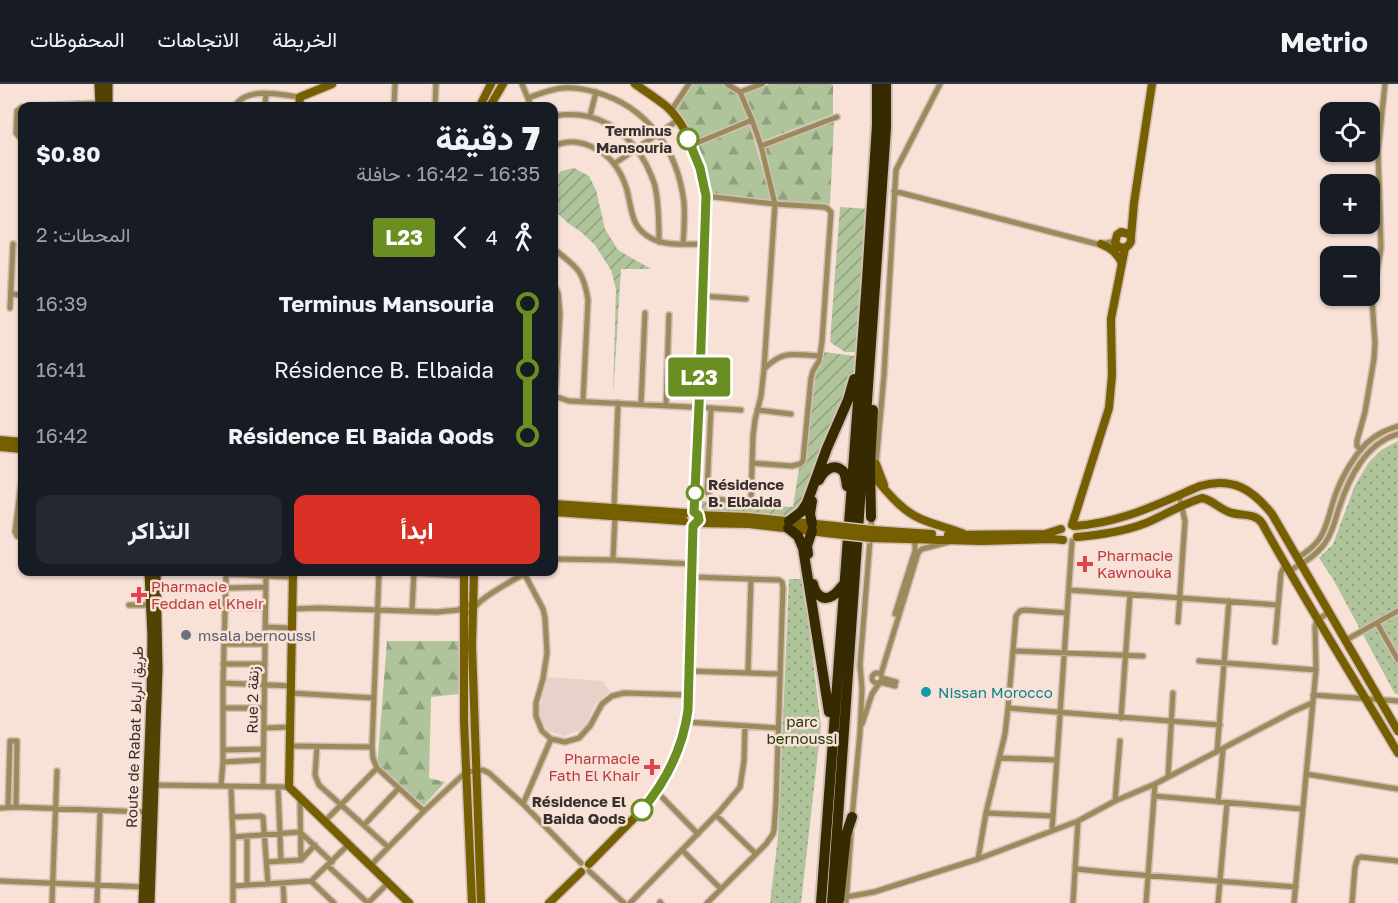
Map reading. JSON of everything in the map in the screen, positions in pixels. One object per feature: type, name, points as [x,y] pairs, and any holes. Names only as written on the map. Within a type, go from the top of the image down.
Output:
[{"type":"highway","points":[[821,903],[877,125],[877,84]]},
{"type":"highway","points":[[832,903],[886,128],[886,84]]},
{"type":"highway","points":[[830,768],[829,706],[803,548],[789,524],[807,503],[848,400],[861,350]]},
{"type":"highway","points":[[869,367],[873,371],[875,381],[870,464],[872,517]]},
{"type":"highway","points":[[844,584],[834,596],[824,598],[819,596],[815,592],[807,550],[812,527],[810,509],[820,476],[824,471],[837,468],[842,471],[846,477],[850,504]]},
{"type":"highway","points":[[844,901],[846,835],[852,817]]},
{"type":"main road","points":[[99,84],[102,102]]},
{"type":"main road","points":[[104,102],[108,84]]},
{"type":"main road","name":"Route de Rabat طريق الرباط","points":[[149,576],[152,636],[150,903]]},
{"type":"main road","name":"Route de Rabat طريق الرباط","points":[[143,903],[146,812],[151,785],[158,647],[156,576]]},
{"type":"street","points":[[238,102],[245,97],[266,93],[300,97],[332,84]]},
{"type":"street","points":[[394,102],[395,84]]},
{"type":"street","points":[[435,102],[436,84]]},
{"type":"street","points":[[482,102],[491,84]]},
{"type":"street","points":[[492,102],[502,84]]},
{"type":"street","points":[[522,84],[530,102]]},
{"type":"street","points":[[549,903],[642,810],[657,792],[675,757],[686,722],[689,695],[693,577],[692,518],[699,406],[706,196],[692,145],[678,120],[671,111],[634,84]]},
{"type":"street","points":[[671,111],[689,84]]},
{"type":"street","points":[[711,408],[707,491],[710,497],[717,500],[749,502],[752,497],[754,428],[764,369],[775,204],[753,120],[740,93],[727,84]]},
{"type":"street","points":[[740,93],[762,84]]},
{"type":"street","points":[[852,817],[860,732],[862,689],[860,669],[884,375],[896,170],[940,84]]},
{"type":"street","points":[[1073,525],[1109,408],[1112,375],[1111,319],[1125,248],[1131,242],[1134,203],[1152,84]]},
{"type":"street","points":[[1361,450],[1357,441],[1365,412],[1375,351],[1372,299],[1381,248],[1378,151],[1385,84]]},
{"type":"street","points":[[528,98],[562,88],[596,92],[617,99],[648,121],[670,156],[681,188],[684,202],[683,244]]},
{"type":"street","points":[[590,116],[596,92]]},
{"type":"street","points":[[265,102],[266,93]]},
{"type":"street","points":[[299,102],[300,97]]},
{"type":"street","points":[[18,110],[16,134],[18,136]]},
{"type":"street","points":[[558,116],[590,116],[626,136],[653,178],[659,213],[659,242]]},
{"type":"street","points":[[761,146],[837,117]]},
{"type":"street","points":[[614,164],[678,120]]},
{"type":"street","points":[[692,145],[753,120]]},
{"type":"street","points":[[558,145],[580,142],[605,154],[622,176],[627,187],[634,222],[647,236],[668,244],[704,244]]},
{"type":"street","points":[[894,191],[1101,244],[1116,253],[1122,263]]},
{"type":"street","points":[[706,196],[823,207],[831,212],[819,361],[811,378],[803,461],[792,466],[752,463]]},
{"type":"street","points":[[1125,248],[1118,246],[1115,241],[1116,235],[1121,232],[1129,218],[1134,203]]},
{"type":"street","points":[[1121,232],[1131,237]]},
{"type":"street","points":[[1101,244],[1115,241]]},
{"type":"street","points":[[10,308],[13,244]]},
{"type":"street","points":[[558,252],[578,269],[588,300],[584,402]]},
{"type":"street","points":[[10,294],[18,295]]},
{"type":"street","points":[[558,294],[560,301],[558,333]]},
{"type":"street","points":[[702,296],[746,299]]},
{"type":"street","points":[[641,404],[645,313]]},
{"type":"street","points":[[666,405],[669,315]]},
{"type":"street","points":[[764,369],[774,360],[786,354],[819,356]]},
{"type":"street","points":[[558,398],[584,402],[699,406],[741,411]]},
{"type":"street","points":[[613,560],[618,403]]},
{"type":"street","points":[[757,410],[791,414]]},
{"type":"street","points":[[1299,561],[1322,535],[1340,485],[1361,450],[1374,437],[1398,426]]},
{"type":"street","points":[[1275,642],[1281,570],[1318,552],[1329,537],[1356,469],[1381,442],[1398,434]]},
{"type":"street","points":[[0,440],[18,442]]},
{"type":"street","points":[[0,447],[18,449]]},
{"type":"street","points":[[876,464],[886,491]]},
{"type":"street","points":[[875,478],[898,504],[920,519],[965,535]]},
{"type":"street","points":[[872,534],[1045,534],[1061,529],[1065,525],[1116,520],[1141,512],[1200,486],[1222,483],[1239,487],[1257,497],[1272,514],[1398,731]]},
{"type":"street","points":[[1214,484],[1210,487],[1208,496],[1217,507],[1234,514],[1254,516],[1260,520],[1317,620],[1398,753]]},
{"type":"street","points":[[1178,622],[1185,526],[1179,495]]},
{"type":"street","points":[[558,513],[614,513],[789,524],[911,539],[1071,540],[1124,530],[1146,523],[1202,498],[1210,500]]},
{"type":"street","points":[[558,505],[614,513]]},
{"type":"street","points":[[18,508],[15,532],[18,536]]},
{"type":"street","points":[[1052,831],[1071,540],[1078,531],[1073,525]]},
{"type":"street","points":[[1061,529],[1060,535],[1071,540]]},
{"type":"street","points":[[878,678],[915,550],[915,544],[911,539]]},
{"type":"street","points":[[860,732],[871,688],[878,678],[918,553],[922,549],[952,540]]},
{"type":"street","points":[[558,560],[692,564]]},
{"type":"street","points":[[221,786],[226,576]]},
{"type":"street","name":"Rue 2 زنقة","points":[[263,787],[266,576]]},
{"type":"street","points":[[289,788],[292,576]]},
{"type":"street","points":[[379,576],[373,758],[377,768],[424,811]]},
{"type":"street","points":[[412,611],[414,576]]},
{"type":"street","points":[[464,576],[473,657],[481,903]]},
{"type":"street","points":[[472,903],[463,662],[473,576]]},
{"type":"street","points":[[292,609],[437,612],[469,608],[519,576]]},
{"type":"street","points":[[528,576],[545,618],[547,653],[536,703],[536,716],[542,731],[551,739],[565,742],[579,738],[591,726],[602,704],[612,696],[624,693],[689,695]]},
{"type":"street","points":[[693,577],[779,580],[783,584],[774,830],[756,854],[707,903]]},
{"type":"street","points":[[748,673],[752,579]]},
{"type":"street","points":[[225,588],[266,587]]},
{"type":"street","points":[[1069,590],[1278,605]]},
{"type":"street","points":[[1121,718],[1130,594]]},
{"type":"street","points":[[1216,752],[1230,601]]},
{"type":"street","points":[[129,604],[150,605]]},
{"type":"street","points":[[225,607],[265,608]]},
{"type":"street","points":[[978,859],[986,813],[1003,743],[1016,616],[1020,611],[1025,610],[1067,613]]},
{"type":"street","points":[[1346,640],[1398,611]]},
{"type":"street","points":[[1294,903],[1316,670],[1315,623],[1330,612]]},
{"type":"street","points":[[1377,623],[1396,652],[1398,660]]},
{"type":"street","points":[[266,627],[291,628]]},
{"type":"street","points":[[224,644],[265,644]]},
{"type":"street","points":[[1013,651],[1143,656]]},
{"type":"street","points":[[1199,661],[1316,670]]},
{"type":"street","points":[[223,664],[265,664]]},
{"type":"street","points":[[860,669],[895,684]]},
{"type":"street","points":[[689,672],[780,674]]},
{"type":"street","points":[[223,683],[264,684],[291,690],[374,698]]},
{"type":"street","points":[[1168,777],[1173,693]]},
{"type":"street","points":[[1313,695],[1398,701]]},
{"type":"street","points":[[844,901],[978,859],[1078,821],[1312,703]]},
{"type":"street","points":[[223,708],[264,708]]},
{"type":"street","points":[[1008,708],[1220,725]]},
{"type":"street","points":[[686,722],[778,728]]},
{"type":"street","points":[[264,729],[291,727]]},
{"type":"street","points":[[630,903],[698,834],[740,787],[744,761],[745,727]]},
{"type":"street","points":[[523,804],[551,739]]},
{"type":"street","points":[[8,807],[10,741],[17,741],[16,807]]},
{"type":"street","points":[[1115,801],[1120,741]]},
{"type":"street","points":[[290,746],[372,747]]},
{"type":"street","points":[[317,747],[315,775],[319,785],[388,847]]},
{"type":"street","points":[[223,750],[263,749]]},
{"type":"street","points":[[1218,802],[1223,749]]},
{"type":"street","points":[[466,757],[477,756]]},
{"type":"street","points":[[999,758],[1057,760]]},
{"type":"street","points":[[223,762],[264,760]]},
{"type":"street","points":[[325,822],[377,768]]},
{"type":"street","points":[[9,770],[16,770]]},
{"type":"street","points":[[371,865],[466,772],[486,770],[523,804],[585,868],[624,903]]},
{"type":"street","points":[[52,903],[57,771]]},
{"type":"street","points":[[1306,774],[1398,789]]},
{"type":"street","points":[[1146,903],[1155,784]]},
{"type":"street","points":[[151,785],[289,788],[408,903]]},
{"type":"street","points":[[231,786],[233,903]]},
{"type":"street","points":[[278,787],[281,861]]},
{"type":"street","points":[[364,825],[399,788]]},
{"type":"street","points":[[657,792],[698,834]]},
{"type":"street","points":[[1154,796],[1302,809]]},
{"type":"street","points":[[300,798],[301,860]]},
{"type":"street","points":[[1218,903],[1227,803]]},
{"type":"street","points":[[0,807],[146,812]]},
{"type":"street","points":[[97,903],[100,811]]},
{"type":"street","points":[[986,813],[1053,816]]},
{"type":"street","points":[[716,815],[756,854]]},
{"type":"street","points":[[232,817],[263,817],[268,884]]},
{"type":"street","points":[[1073,903],[1078,821]]},
{"type":"street","points":[[233,837],[300,832],[315,845],[368,903],[388,883]]},
{"type":"street","points":[[247,836],[248,885]]},
{"type":"street","points":[[233,886],[311,881],[349,844]]},
{"type":"street","points":[[267,862],[301,860],[315,845]]},
{"type":"street","points":[[682,850],[721,889]]},
{"type":"street","points":[[1352,903],[1358,858],[1398,861]]},
{"type":"street","points":[[1076,869],[1296,887]]},
{"type":"street","points":[[0,881],[144,887]]},
{"type":"street","points":[[311,881],[334,903]]},
{"type":"street","points":[[283,883],[284,903]]},
{"type":"shaded area","points":[[547,677],[603,681],[610,691],[595,704],[584,729],[564,736],[549,731],[541,720],[539,711]]},
{"type":"green space","points":[[692,84],[724,84],[737,94],[748,119],[694,141],[672,113]]},
{"type":"green space","points":[[770,84],[831,84],[833,85],[833,114],[762,141],[744,94]]},
{"type":"green space","points":[[834,121],[830,204],[776,201],[764,148]]},
{"type":"green space","points":[[750,125],[771,200],[708,194],[697,146]]},
{"type":"green space","points":[[574,168],[589,176],[596,190],[605,229],[618,250],[651,269],[621,269],[613,397],[616,289],[611,270],[595,245],[558,214],[558,174],[561,171]]},
{"type":"green space","points":[[840,207],[869,209],[857,352],[845,352],[830,342]]},
{"type":"green space","points":[[824,352],[855,356],[852,380],[806,509],[792,520],[717,515],[702,509],[702,501],[793,507],[799,468],[805,463],[816,371],[820,367]]},
{"type":"green space","points":[[1398,441],[1398,694],[1395,694],[1333,579],[1319,558],[1333,544],[1355,485],[1369,462],[1381,450]]},
{"type":"green space","name":"parc bernoussi","points":[[789,579],[803,579],[821,726],[801,903],[770,903],[778,837]]},
{"type":"green space","points":[[387,641],[464,641],[458,694],[431,697],[429,778],[445,782],[424,805],[377,768]]},
{"type":"bus line","name":"L23","points":[[642,810],[657,792],[675,757],[688,710],[693,526],[699,520],[698,515],[694,512],[706,196],[700,168],[688,139]]},
{"type":"place","name":"Terminus Mansouria","points":[[688,139]]},
{"type":"place","name":"Résidence B. Elbaida","points":[[695,493]]},
{"type":"place","name":"Pharmacie Kawnouka","points":[[1085,564]]},
{"type":"place","name":"Pharmacie Feddan el Kheir","points":[[139,595]]},
{"type":"place","name":"msala bernoussi","points":[[186,635]]},
{"type":"place","name":"Nissan Morocco","points":[[926,692]]},
{"type":"place","name":"Pharmacie Fath El Khair","points":[[652,767]]},
{"type":"place","name":"Résidence El Baida Qods","points":[[642,810]]}]
